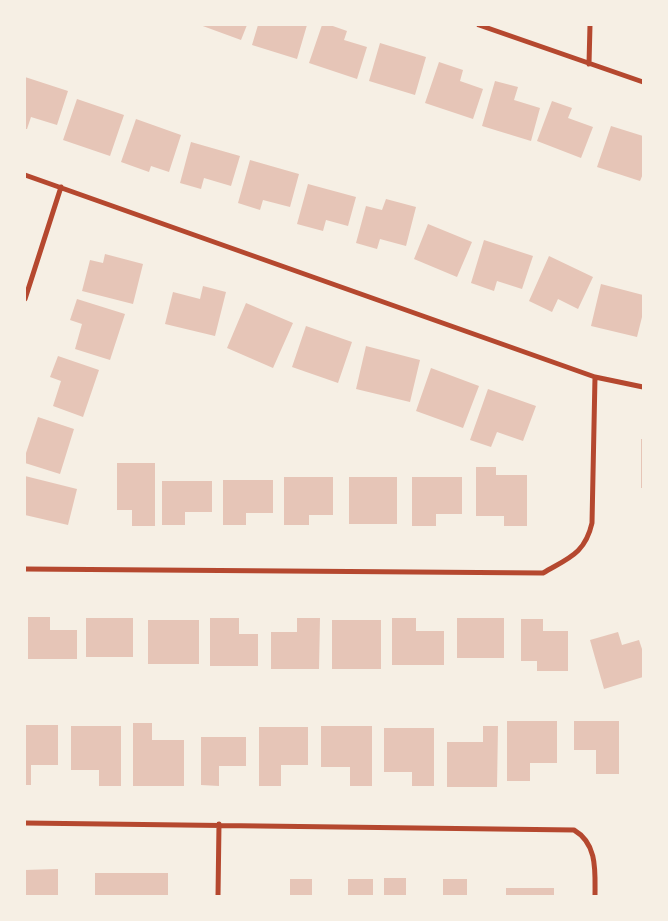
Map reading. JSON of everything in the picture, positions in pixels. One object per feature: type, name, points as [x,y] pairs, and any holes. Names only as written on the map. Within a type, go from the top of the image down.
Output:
[{"type":"street","points":[[479,25],[643,82]]},
{"type":"street","points":[[589,64],[590,25]]},
{"type":"street","points":[[25,175],[595,377],[643,387]]},
{"type":"street","points":[[25,299],[61,187]]},
{"type":"street","points":[[25,568],[543,573],[580,552],[588,538],[592,523],[595,377]]},
{"type":"street","points":[[25,823],[574,830],[584,836],[590,846],[595,867],[595,896]]},
{"type":"street","points":[[218,896],[219,824]]},
{"type":"building","points":[[200,25],[247,25],[241,40]]},
{"type":"building","points":[[258,25],[307,25],[297,59],[252,45]]},
{"type":"building","points":[[322,25],[330,25],[347,31],[344,40],[367,47],[357,79],[309,63]]},
{"type":"building","points":[[380,43],[426,57],[415,95],[369,81]]},
{"type":"building","points":[[439,62],[463,70],[460,81],[483,89],[473,119],[425,103]]},
{"type":"building","points":[[25,77],[68,91],[57,125],[31,117],[27,129],[25,129]]},
{"type":"building","points":[[495,81],[518,87],[514,100],[540,108],[531,141],[482,126]]},
{"type":"building","points":[[77,99],[124,115],[110,156],[63,140]]},
{"type":"building","points":[[552,101],[572,108],[568,118],[593,127],[581,158],[537,141]]},
{"type":"building","points":[[136,119],[181,135],[169,172],[151,166],[149,172],[121,162]]},
{"type":"building","points":[[611,126],[643,136],[643,174],[640,181],[597,167]]},
{"type":"building","points":[[191,142],[240,156],[231,186],[204,178],[201,189],[180,183]]},
{"type":"building","points":[[250,160],[299,174],[290,207],[263,200],[260,210],[238,203]]},
{"type":"building","points":[[308,184],[356,197],[348,226],[326,220],[323,231],[297,224]]},
{"type":"building","points":[[386,199],[416,207],[406,246],[380,239],[377,249],[356,243],[366,206],[382,210]]},
{"type":"building","points":[[428,224],[472,242],[457,277],[414,259]]},
{"type":"building","points":[[484,240],[533,256],[522,289],[497,281],[494,291],[471,283]]},
{"type":"building","points":[[105,254],[143,264],[133,304],[82,291],[90,260],[103,263]]},
{"type":"building","points":[[549,256],[593,277],[578,309],[558,299],[552,312],[529,301]]},
{"type":"building","points":[[601,284],[643,295],[643,313],[637,337],[591,326]]},
{"type":"building","points":[[203,286],[226,292],[215,336],[165,324],[173,292],[200,299]]},
{"type":"building","points":[[77,299],[125,314],[110,360],[75,349],[82,324],[70,320]]},
{"type":"building","points":[[246,303],[293,323],[273,368],[227,348]]},
{"type":"building","points":[[306,326],[352,342],[338,383],[292,367]]},
{"type":"building","points":[[366,346],[420,360],[410,402],[356,389]]},
{"type":"building","points":[[58,356],[99,370],[83,417],[53,406],[61,381],[50,377]]},
{"type":"building","points":[[431,368],[479,386],[463,428],[416,411]]},
{"type":"building","points":[[488,389],[536,406],[523,441],[497,432],[491,447],[470,440]]},
{"type":"building","points":[[38,417],[74,429],[60,474],[25,463],[25,456]]},
{"type":"building","points":[[641,439],[643,439],[643,488],[641,488]]},
{"type":"building","points":[[117,463],[155,463],[155,526],[132,526],[132,510],[117,510]]},
{"type":"building","points":[[476,467],[496,467],[496,475],[527,475],[527,526],[504,526],[504,516],[476,516]]},
{"type":"building","points":[[25,476],[77,489],[68,525],[25,515]]},
{"type":"building","points":[[284,477],[333,477],[333,515],[309,515],[309,525],[284,525]]},
{"type":"building","points":[[349,477],[397,477],[397,524],[349,524]]},
{"type":"building","points":[[412,477],[462,477],[462,514],[436,514],[436,526],[412,526]]},
{"type":"building","points":[[223,480],[273,480],[273,513],[246,513],[246,525],[223,525]]},
{"type":"building","points":[[162,481],[212,481],[212,512],[185,512],[185,525],[162,525]]},
{"type":"building","points":[[28,617],[50,617],[50,630],[77,630],[77,659],[28,659]]},
{"type":"building","points":[[86,618],[133,618],[133,657],[86,657]]},
{"type":"building","points":[[210,618],[239,618],[239,634],[258,634],[258,666],[210,666]]},
{"type":"building","points":[[297,618],[320,618],[319,669],[271,669],[271,632],[297,632]]},
{"type":"building","points":[[392,618],[416,618],[416,631],[444,631],[444,665],[392,665]]},
{"type":"building","points":[[457,618],[504,618],[504,658],[457,658]]},
{"type":"building","points":[[521,619],[543,619],[543,631],[568,631],[568,671],[537,671],[537,661],[521,661]]},
{"type":"building","points":[[148,620],[199,620],[199,664],[148,664]]},
{"type":"building","points":[[332,620],[381,620],[381,669],[332,669]]},
{"type":"building","points":[[618,632],[622,645],[639,640],[643,652],[643,677],[604,689],[590,640]]},
{"type":"building","points":[[507,721],[557,721],[557,763],[530,763],[530,781],[507,781]]},
{"type":"building","points":[[574,721],[619,721],[619,774],[596,774],[596,750],[574,750]]},
{"type":"building","points":[[133,723],[152,723],[152,740],[184,740],[184,786],[133,786]]},
{"type":"building","points":[[25,725],[58,725],[58,765],[31,765],[31,785],[25,785]]},
{"type":"building","points":[[71,726],[121,726],[121,786],[99,786],[99,770],[71,770]]},
{"type":"building","points":[[321,726],[372,726],[372,786],[350,786],[350,767],[321,767]]},
{"type":"building","points":[[483,726],[498,726],[497,787],[447,787],[447,742],[483,742]]},
{"type":"building","points":[[259,727],[308,727],[308,765],[281,765],[281,786],[259,786]]},
{"type":"building","points":[[384,728],[434,728],[434,786],[412,786],[412,772],[384,772]]},
{"type":"building","points":[[201,737],[246,737],[246,766],[219,766],[219,786],[201,785]]},
{"type":"building","points":[[58,869],[58,896],[25,896],[25,870]]},
{"type":"building","points":[[95,873],[168,873],[168,896],[95,896]]},
{"type":"building","points":[[384,878],[406,878],[406,896],[384,896]]},
{"type":"building","points":[[290,879],[312,879],[312,896],[290,896]]},
{"type":"building","points":[[348,879],[373,879],[373,896],[348,896]]},
{"type":"building","points":[[443,879],[467,879],[467,896],[443,896]]},
{"type":"building","points":[[506,888],[554,888],[554,896],[506,896]]}]
